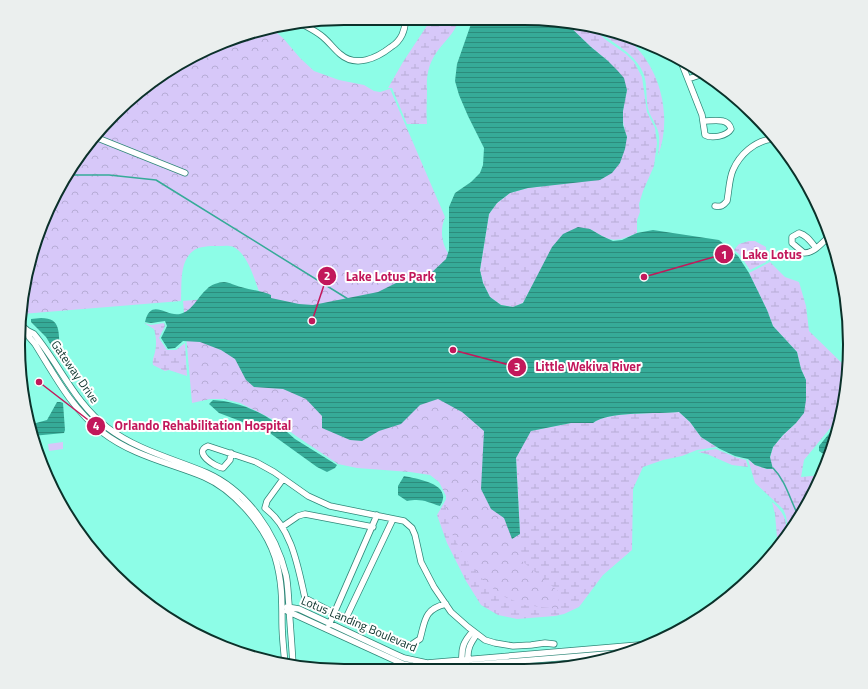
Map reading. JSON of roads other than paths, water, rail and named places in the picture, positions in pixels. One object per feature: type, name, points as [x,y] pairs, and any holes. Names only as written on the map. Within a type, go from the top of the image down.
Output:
[{"type":"street","points":[[308,28],[324,37],[341,55],[349,60],[358,61],[368,60],[382,54],[393,46],[401,37],[405,29],[405,25]]},
{"type":"street","points":[[684,68],[702,115],[705,135],[708,137],[723,135],[731,131],[731,127],[725,121],[703,120]]},
{"type":"street","points":[[688,79],[696,76]]},
{"type":"street","points":[[99,140],[185,173]]},
{"type":"street","points":[[715,206],[720,207],[727,201],[733,171],[745,152],[760,142],[769,140]]},
{"type":"street","points":[[816,248],[825,240]]},
{"type":"street","name":"Gateway Drive","points":[[28,331],[34,334],[41,342],[67,383],[90,413],[108,428],[128,442],[216,478],[232,488],[249,505],[264,524],[280,554],[286,575],[287,609],[292,659]]},
{"type":"street","name":"Gateway Drive","points":[[28,331],[29,337],[36,344],[62,387],[84,417],[102,432],[134,452],[205,478],[224,489],[237,500],[258,524],[266,537],[274,556],[287,609],[282,622],[285,658]]},
{"type":"street","points":[[62,387],[67,383]]},
{"type":"street","points":[[231,453],[230,460],[223,468],[214,465],[206,459],[203,454],[203,450],[208,446],[231,453],[256,462],[274,472],[308,496],[330,506],[404,520],[412,528],[421,562],[451,612],[485,640],[513,646],[545,643],[554,644]]},
{"type":"street","points":[[283,479],[267,501],[265,508],[275,517],[282,527],[293,551],[304,598],[407,646],[420,639],[424,623],[430,612],[437,607],[446,604]]},
{"type":"street","points":[[282,527],[298,516],[305,514],[372,527]]},
{"type":"street","points":[[328,629],[377,515]]},
{"type":"street","points":[[346,618],[393,519]]},
{"type":"street","name":"Lotus Landing Boulevard","points":[[287,609],[299,609],[404,658],[426,663],[465,663],[602,654]]},
{"type":"street","name":"Lotus Landing Boulevard","points":[[287,609],[403,664]]},
{"type":"street","points":[[465,663],[467,638],[475,632]]},
{"type":"street","name":"Lotus Landing Boulevard","points":[[459,664],[628,646]]},
{"type":"water","points":[[471,25],[544,26],[572,29],[608,61],[624,78],[627,90],[623,111],[623,125],[627,137],[620,163],[612,173],[600,180],[528,188],[510,193],[497,203],[489,214],[480,270],[483,283],[490,297],[501,305],[513,307],[523,303],[552,247],[563,234],[578,227],[590,229],[613,241],[622,240],[637,233],[653,230],[719,240],[738,256],[749,273],[773,326],[797,352],[801,369],[806,380],[806,400],[804,413],[773,447],[770,457],[773,469],[767,469],[755,465],[748,459],[735,456],[720,449],[701,437],[690,422],[679,412],[610,416],[593,423],[571,423],[531,431],[516,458],[520,534],[512,539],[504,518],[491,509],[481,489],[484,431],[462,412],[438,399],[420,405],[401,424],[379,431],[362,441],[350,440],[322,428],[322,416],[306,399],[283,389],[254,387],[246,380],[235,359],[221,350],[200,342],[183,341],[175,348],[168,349],[161,338],[167,326],[165,321],[151,323],[145,322],[151,311],[155,309],[175,314],[185,312],[192,307],[208,288],[222,282],[268,294],[271,295],[271,298],[299,304],[313,305],[378,292],[396,283],[419,279],[430,274],[446,259],[449,250],[449,207],[455,193],[471,182],[480,173],[483,165],[484,148],[468,116],[455,81],[457,64]]},
{"type":"water","points":[[41,318],[53,321],[58,328],[60,349],[57,354],[46,337],[31,322],[31,319]]},
{"type":"water","points":[[213,400],[238,404],[262,414],[279,425],[295,439],[337,465],[335,468],[327,472],[317,467],[267,431],[219,413],[209,404]]},
{"type":"water","points":[[57,402],[63,403],[64,433],[39,435],[35,423],[47,420]]},
{"type":"water","points":[[831,432],[824,454],[819,451],[819,446]]},
{"type":"water","points":[[404,476],[425,481],[438,488],[442,492],[443,499],[440,506],[421,500],[407,501],[398,495],[398,486]]},
{"type":"waterway","points":[[74,175],[109,175],[156,180],[348,299]]},
{"type":"waterway","points":[[773,468],[785,485],[796,510]]},
{"type":"place","name":"Lake Lotus","points":[[644,277]]},
{"type":"place","name":"Lake Lotus Park","points":[[312,321]]},
{"type":"place","name":"Little Wekiva River","points":[[453,350]]},
{"type":"place","name":"Orlando Rehabilitation Hospital","points":[[39,382]]}]
